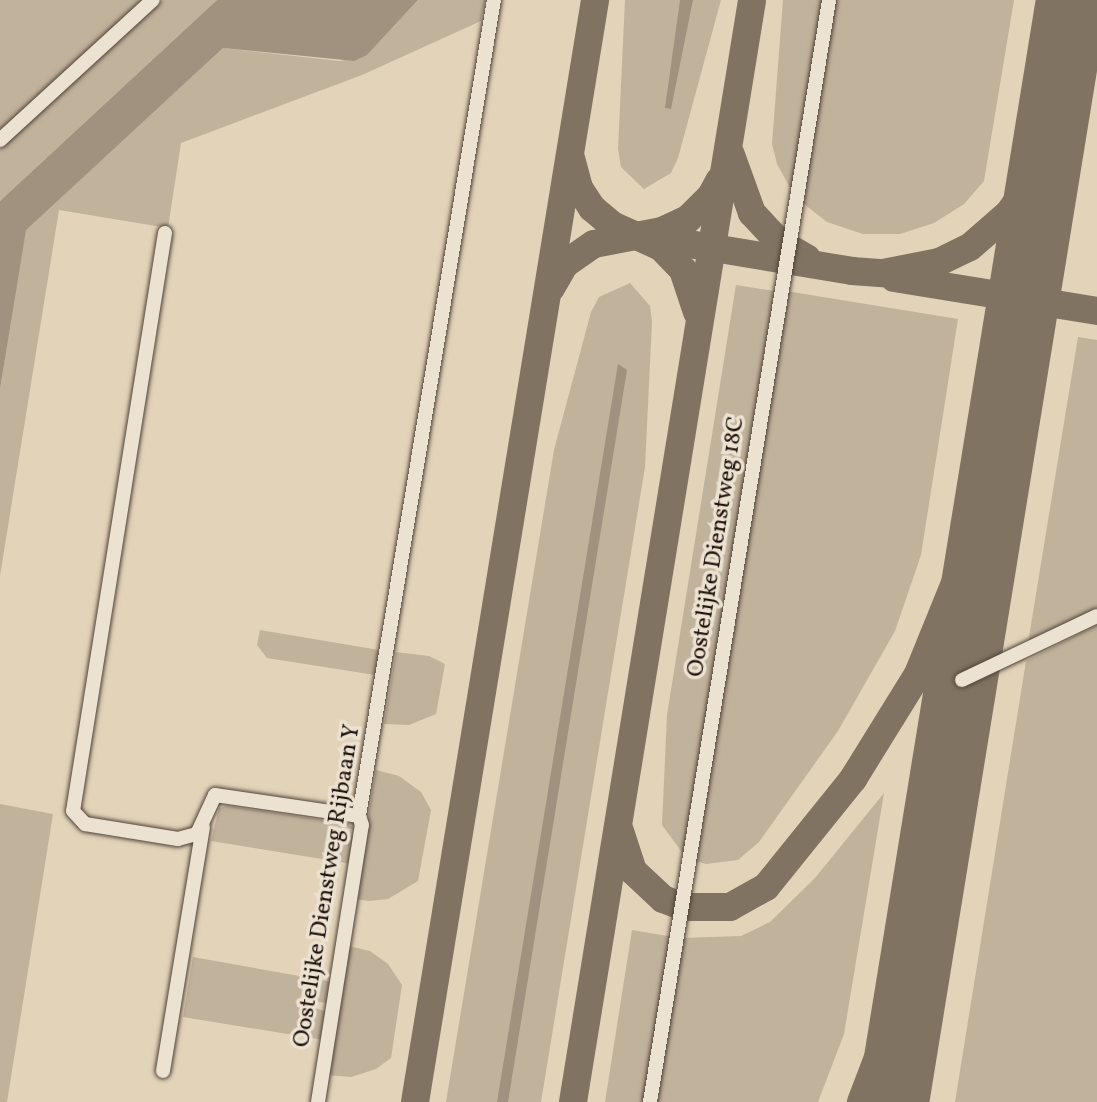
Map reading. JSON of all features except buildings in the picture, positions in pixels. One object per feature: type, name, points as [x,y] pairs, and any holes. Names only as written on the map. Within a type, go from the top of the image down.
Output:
[{"type":"lane","points":[[0,140],[153,0]]},
{"type":"lane","name":"Oostelijke Dienstweg Rijbaan Y","points":[[318,1102],[362,825],[359,816],[494,0]]},
{"type":"lane","name":"Oostelijke Dienstweg 18C","points":[[650,1102],[829,0]]},
{"type":"lane","points":[[165,233],[73,811],[85,824],[178,839],[190,838],[203,826]]},
{"type":"lane","points":[[962,680],[1097,616]]},
{"type":"lane","points":[[163,1071],[205,810],[215,795],[359,816]]},
{"type":"shaded area","points":[[0,0],[145,0],[0,133]]},
{"type":"shaded area","points":[[163,0],[217,0],[0,201],[0,149]]},
{"type":"shaded area","points":[[217,0],[418,0],[367,55],[354,61],[223,48],[26,230],[0,389],[0,201]]},
{"type":"shaded area","points":[[418,0],[485,0],[481,21],[362,75],[181,143],[168,228],[59,210],[0,576],[0,389],[25,230],[223,48],[340,61],[367,55]]},
{"type":"shaded area","points":[[625,0],[721,0],[678,158],[671,173],[644,189],[621,167],[618,149]]},
{"type":"shaded area","points":[[680,0],[693,0],[671,109],[665,108]]},
{"type":"shaded area","points":[[783,0],[825,0],[793,193],[777,164],[772,144]]},
{"type":"shaded area","points":[[834,0],[1014,0],[984,181],[964,204],[934,223],[900,234],[863,234],[827,222],[800,201]]},
{"type":"shaded area","points":[[630,283],[650,306],[652,322],[645,467],[541,1102],[446,1102],[554,450],[591,312],[599,297]]},
{"type":"shaded area","points":[[736,285],[774,291],[684,855],[662,825],[667,715]]},
{"type":"shaded area","points":[[786,291],[958,319],[921,555],[895,631],[838,731],[759,842],[738,860],[706,864],[693,860]]},
{"type":"shaded area","points":[[1078,337],[1097,340],[1097,610],[1028,643]]},
{"type":"shaded area","points":[[618,364],[627,370],[508,1102],[497,1102]]},
{"type":"shaded area","points":[[1097,625],[1097,1102],[955,1102],[1026,661]]},
{"type":"shaded area","points":[[260,630],[379,650],[375,675],[267,658],[257,645]]},
{"type":"shaded area","points":[[396,652],[429,656],[445,664],[436,714],[409,725],[384,724]]},
{"type":"shaded area","points":[[376,770],[399,776],[421,792],[431,810],[418,881],[388,899],[369,901],[355,899]]},
{"type":"shaded area","points":[[884,793],[844,1034],[818,1102],[654,1102],[681,938],[741,936],[770,922],[815,878]]},
{"type":"shaded area","points":[[0,804],[53,814],[7,1102],[0,1102]]},
{"type":"shaded area","points":[[228,806],[349,824],[354,829],[334,827],[333,831],[353,836],[353,864],[211,841],[219,808]]},
{"type":"shaded area","points":[[632,930],[673,937],[646,1102],[605,1102]]},
{"type":"shaded area","points":[[348,946],[370,951],[388,964],[402,985],[391,1058],[376,1069],[351,1077],[327,1075]]},
{"type":"shaded area","points":[[193,957],[333,982],[330,1003],[306,1001],[305,1005],[328,1012],[324,1040],[183,1017]]},
{"type":"taxiway","points":[[415,1102],[595,0]]},
{"type":"taxiway","points":[[573,1102],[752,0]]},
{"type":"taxiway","points":[[635,235],[852,271],[883,273],[939,262],[970,247],[1009,213],[1030,183],[1052,123]]},
{"type":"taxiway","points":[[731,155],[752,213],[779,242],[807,258]]},
{"type":"taxiway","points":[[571,158],[579,188],[592,208],[612,225],[661,247],[683,270],[697,312]]},
{"type":"taxiway","points":[[551,288],[565,264],[594,244],[662,231],[688,219],[711,196],[719,181]]},
{"type":"taxiway","points":[[894,278],[1097,311]]},
{"type":"taxiway","points":[[620,831],[633,871],[663,899],[684,907],[730,907],[766,887],[853,779],[918,674],[978,526],[1004,417]]},
{"type":"taxiway","points":[[861,1102],[898,1005],[927,894]]},
{"type":"runway","points":[[893,1102],[1072,0]]}]
